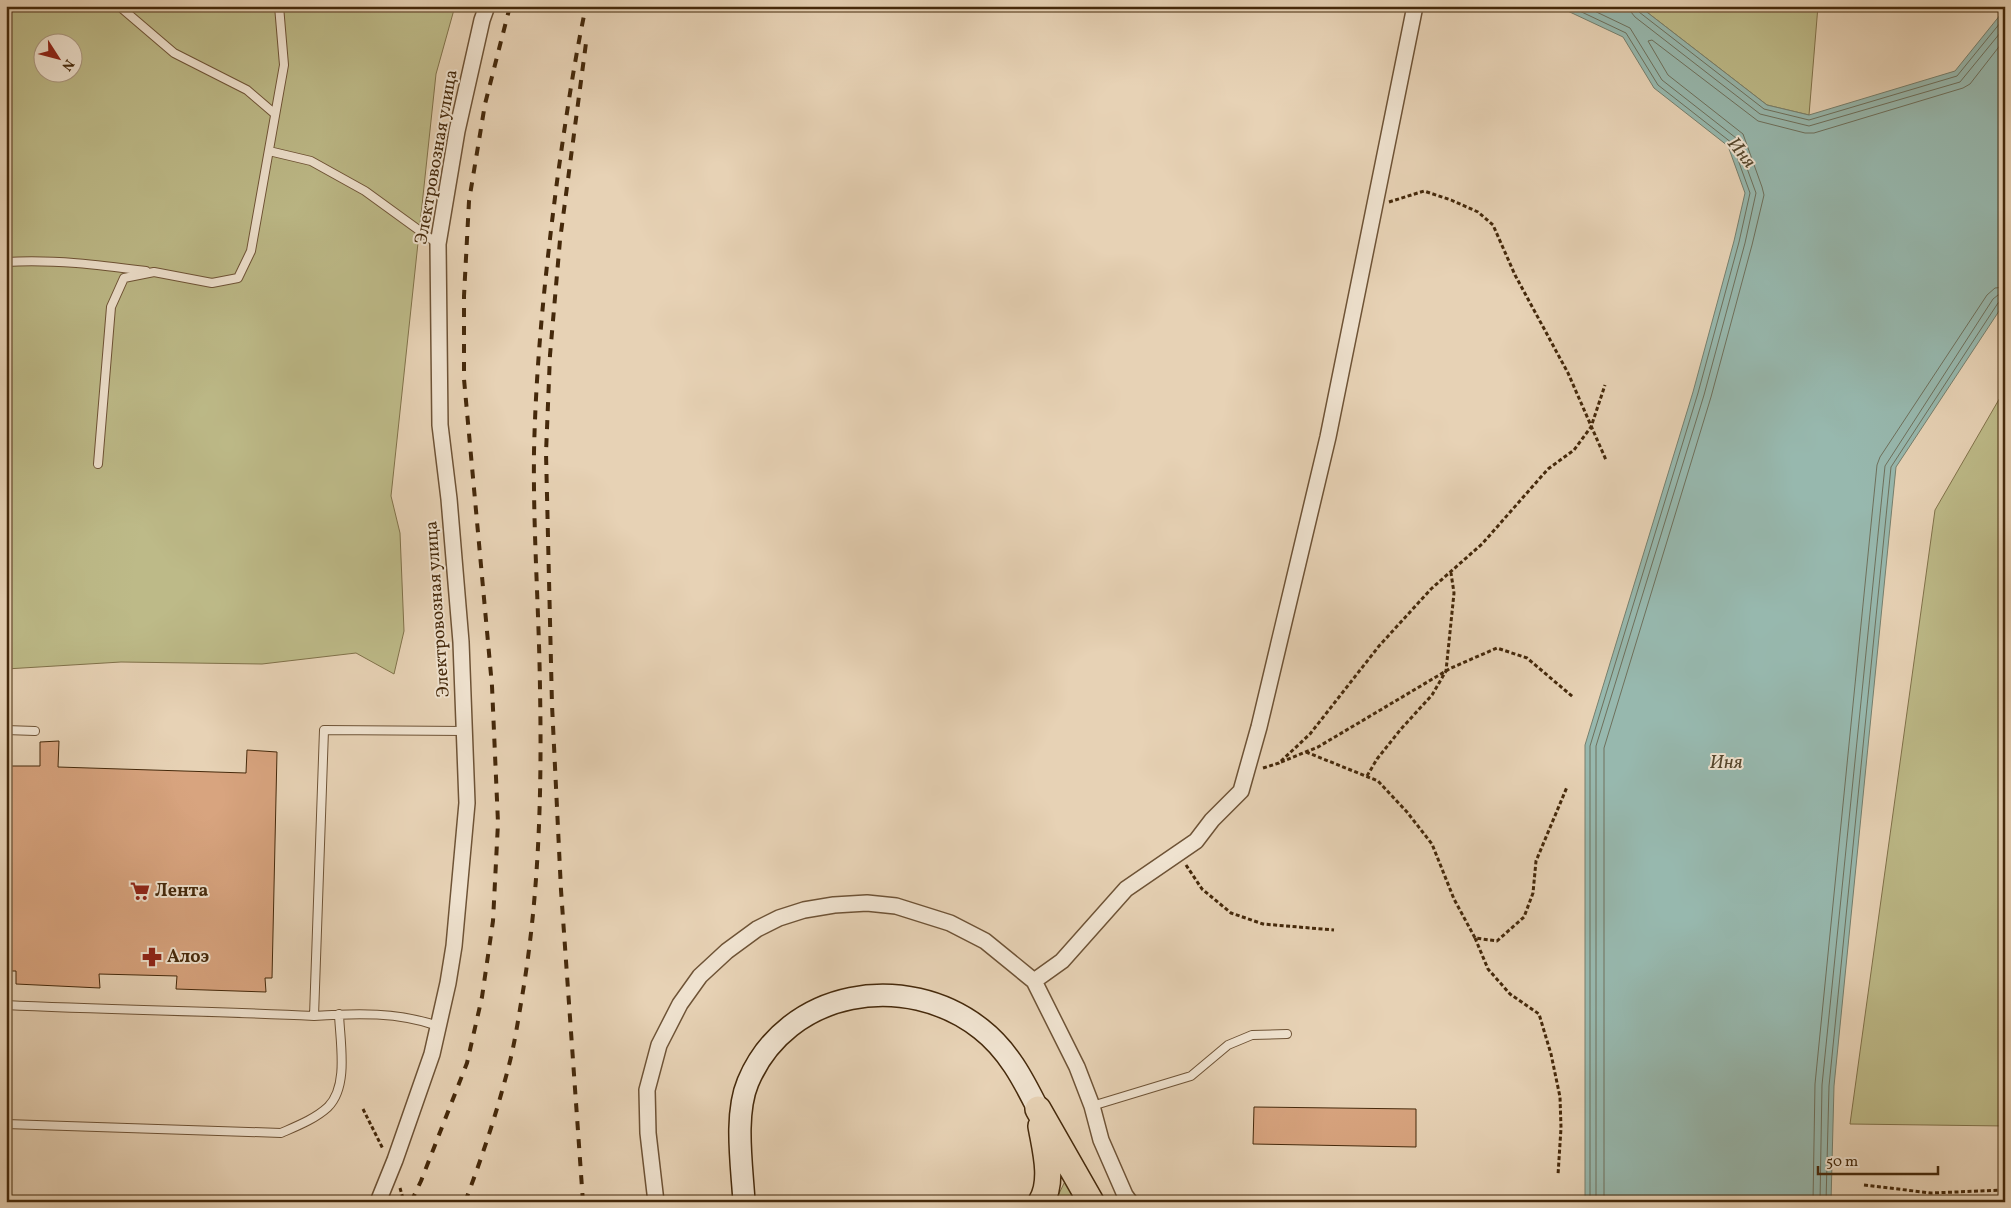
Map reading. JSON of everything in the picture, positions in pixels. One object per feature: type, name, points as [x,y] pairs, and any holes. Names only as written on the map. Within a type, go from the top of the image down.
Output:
[{"type":"highway","points":[[1038,1109],[1047,1160],[1046,1193],[1041,1202]]},
{"type":"highway","points":[[1038,1109],[1091,1202]]},
{"type":"main road","points":[[744,1202],[741,1131],[742,1105],[748,1083],[759,1060],[775,1040],[794,1024],[835,1002],[857,996],[878,994],[922,999],[944,1007],[976,1026],[1002,1048],[1022,1078],[1038,1109]]},
{"type":"street","name":"Электровозная улица","points":[[378,1202],[429,1063],[448,982],[454,946],[467,803],[461,642],[449,499],[440,425],[438,244],[457,131],[482,20],[487,6]]},
{"type":"street","points":[[1034,981],[1062,961],[1126,889],[1196,841],[1212,820],[1241,791],[1247,774],[1328,437],[1415,6]]},
{"type":"street","points":[[656,1202],[648,1133],[647,1090],[659,1045],[680,1004],[700,976],[727,951],[757,929],[779,918],[804,910],[851,904],[896,906],[950,923],[984,941],[1034,981],[1076,1067],[1092,1106],[1101,1140],[1125,1195],[1130,1202]]},
{"type":"lane","points":[[119,6],[174,53],[247,90],[275,114]]},
{"type":"lane","points":[[6,262],[26,260],[80,263],[154,272],[212,283],[238,278],[251,251],[284,65],[279,6]]},
{"type":"lane","points":[[269,151],[311,161],[365,191],[438,244]]},
{"type":"lane","points":[[98,464],[111,307],[124,278],[154,272]]},
{"type":"lane","points":[[6,730],[36,731]]},
{"type":"lane","points":[[314,1016],[324,730],[465,731]]},
{"type":"lane","points":[[6,1005],[217,1011],[314,1016],[376,1013],[417,1018],[438,1026]]},
{"type":"lane","points":[[6,1124],[281,1133],[312,1118],[328,1107],[338,1094],[341,1082],[339,1014]]},
{"type":"lane","points":[[1092,1106],[1191,1076],[1228,1045],[1252,1035],[1287,1034]]},
{"type":"path","points":[[1374,204],[1402,199],[1424,191],[1478,212],[1493,225],[1515,275],[1568,373],[1606,460]]},
{"type":"path","points":[[1278,763],[1310,734],[1379,646],[1432,589],[1482,544],[1548,469],[1574,450],[1592,427],[1605,385]]},
{"type":"path","points":[[1367,776],[1377,759],[1401,729],[1432,696],[1446,671],[1454,593],[1450,572]]},
{"type":"path","points":[[1247,774],[1318,748],[1446,671],[1497,648],[1527,658],[1573,697]]},
{"type":"path","points":[[1306,752],[1378,781],[1407,812],[1432,844],[1454,900],[1475,938],[1488,968],[1510,994],[1539,1014],[1551,1054],[1560,1098],[1561,1128],[1558,1175]]},
{"type":"path","points":[[1475,938],[1496,940],[1524,917],[1533,893],[1536,861],[1567,787]]},
{"type":"path","points":[[1179,854],[1202,889],[1231,912],[1263,924],[1334,930]]},
{"type":"path","points":[[1864,1185],[1931,1193],[2005,1190]]},
{"type":"shaded area","points":[[6,6],[455,6],[436,74],[391,496],[400,533],[404,631],[394,674],[356,653],[262,664],[121,662],[6,669]]},
{"type":"shaded area","points":[[1639,6],[1818,6],[1809,115],[1767,105]]},
{"type":"shaded area","points":[[2005,389],[2005,1126],[1850,1124],[1935,510]]},
{"type":"shaded area","points":[[1067,1177],[1080,1202],[1055,1202]]},
{"type":"water","name":"Иня","points":[[1557,6],[1639,6],[1767,105],[1809,115],[1955,71],[2005,9],[2005,302],[1896,467],[1834,1086],[1831,1202],[1585,1202],[1585,745],[1693,392],[1745,193],[1728,146],[1654,88],[1623,37]]},
{"type":"building","name":"Лента","points":[[59,741],[58,767],[246,773],[247,750],[277,752],[272,978],[265,978],[266,992],[176,989],[177,976],[99,974],[100,988],[16,984],[16,971],[6,971],[6,766],[40,766],[40,742]]},
{"type":"building","points":[[1254,1107],[1416,1109],[1416,1147],[1253,1144]]},
{"type":"railway","points":[[411,1202],[467,1063],[482,997],[493,921],[498,823],[492,686],[464,379],[464,296],[469,201],[485,104],[510,6]]},
{"type":"railway","points":[[465,1202],[490,1130],[511,1057],[532,925],[540,807],[539,659],[534,482],[539,347],[558,174],[586,6]]},
{"type":"railway","points":[[583,1202],[561,890],[552,705],[546,453],[550,355],[560,240],[586,43]]},
{"type":"place","name":"Лента","points":[[140,891]]},
{"type":"place","name":"Алоэ","points":[[152,957]]}]
